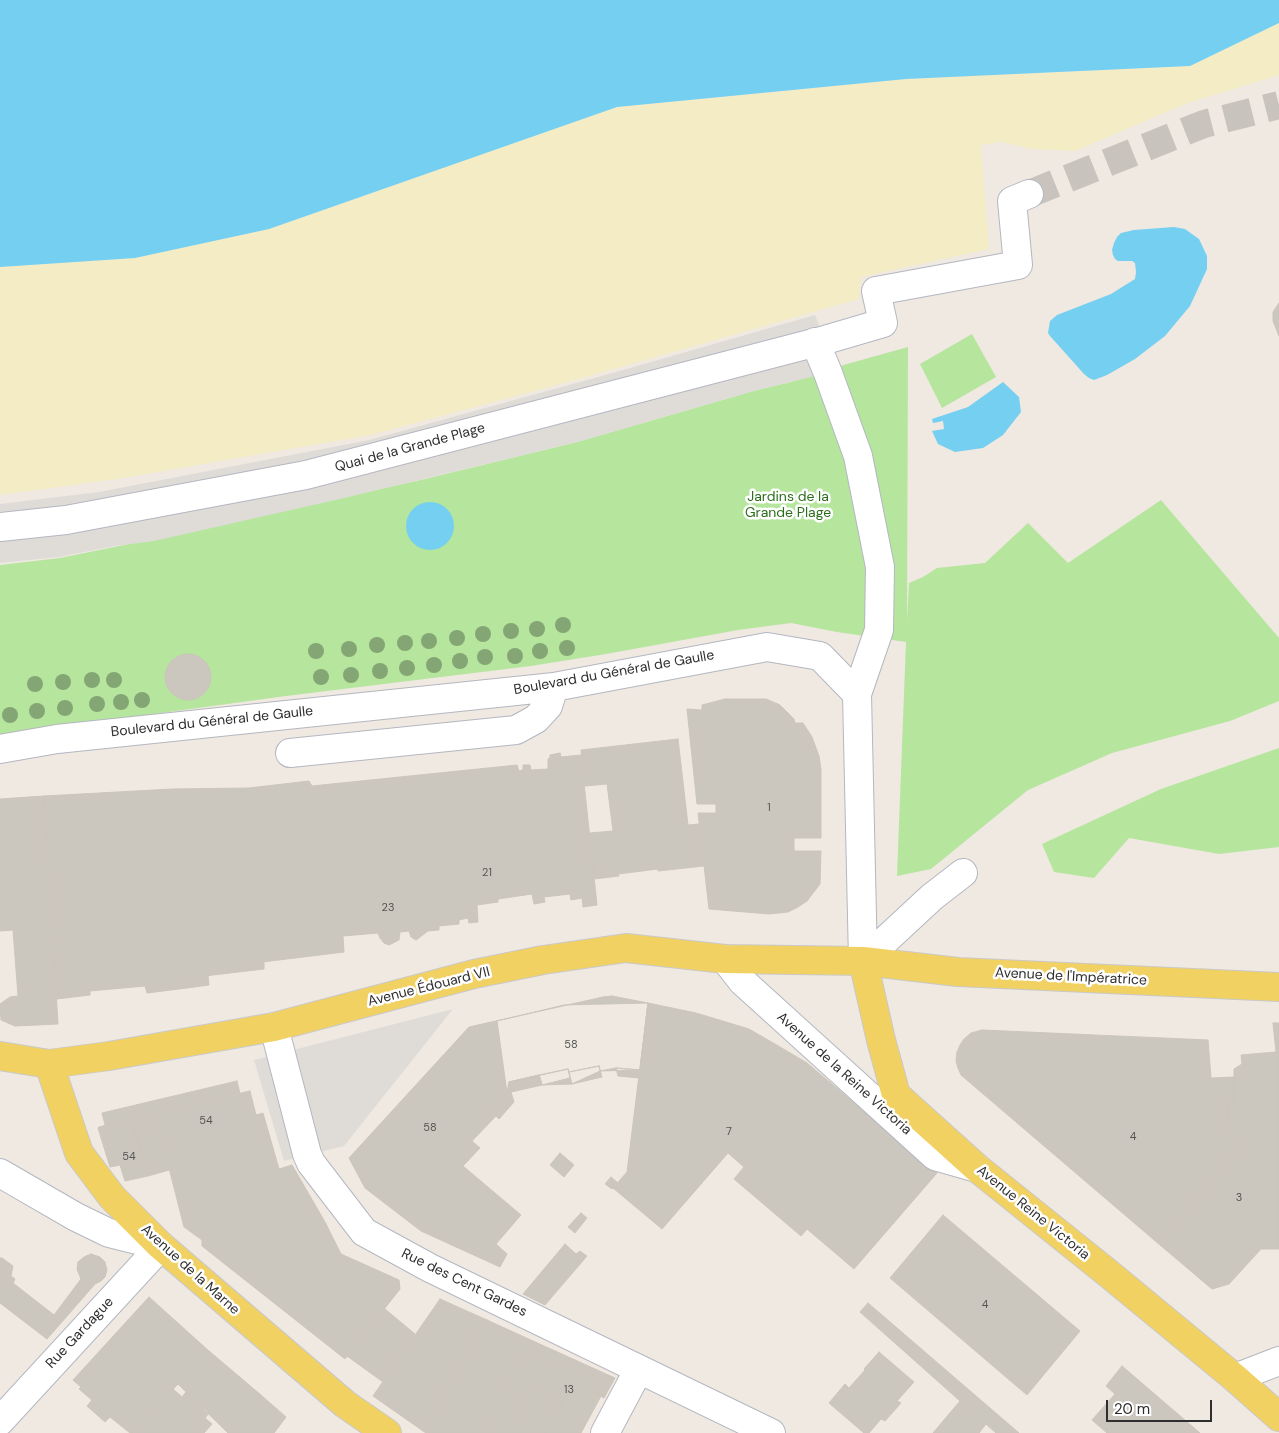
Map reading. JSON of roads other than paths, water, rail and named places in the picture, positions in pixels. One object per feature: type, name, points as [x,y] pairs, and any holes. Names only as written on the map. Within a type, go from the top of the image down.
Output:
[{"type":"main road","name":"Avenue Édouard VII","points":[[0,1056],[49,1064],[109,1056],[274,1027],[474,974],[542,960],[626,948],[725,959],[863,961]]},
{"type":"main road","name":"Avenue de l'Impératrice","points":[[863,961],[958,972],[1279,987]]},
{"type":"main road","name":"Avenue Reine Victoria","points":[[863,961],[896,1096],[977,1168],[1235,1378],[1279,1418]]},
{"type":"main road","name":"Avenue de la Marne","points":[[49,1064],[78,1153],[112,1197],[161,1246],[345,1404],[387,1433]]},
{"type":"street","name":"Quai de la Grande Plage","points":[[0,527],[66,520],[306,475],[883,323],[876,291],[1018,265],[1012,202],[1029,194]]},
{"type":"street","points":[[815,342],[858,456],[880,567],[879,630],[857,694],[863,961]]},
{"type":"street","name":"Boulevard du Général de Gaulle","points":[[0,748],[66,738],[554,686],[767,647],[820,656],[857,694]]},
{"type":"street","points":[[290,753],[516,730],[536,719],[548,706],[554,686]]},
{"type":"street","points":[[863,961],[932,897],[963,873]]},
{"type":"street","name":"Avenue de la Reine Victoria","points":[[725,959],[743,982],[935,1156],[977,1168]]},
{"type":"street","name":"Rue des Cent Gardes","points":[[274,1027],[311,1163],[364,1232],[430,1268],[771,1433]]},
{"type":"street","points":[[0,1173],[76,1217],[109,1233],[161,1246]]},
{"type":"street","name":"Rue Gardague","points":[[0,1421],[161,1246]]},
{"type":"street","points":[[1235,1378],[1279,1361]]},
{"type":"street","points":[[605,1433],[639,1369]]},
{"type":"water","points":[[0,0],[1279,0],[1279,23],[1190,66],[906,79],[617,107],[269,229],[135,258],[0,267]]},
{"type":"water","points":[[1174,227],[1185,229],[1199,239],[1207,256],[1207,269],[1190,306],[1165,336],[1135,359],[1107,375],[1094,380],[1089,378],[1050,336],[1048,333],[1050,321],[1057,315],[1111,294],[1135,279],[1135,263],[1132,261],[1118,261],[1113,255],[1114,243],[1121,233],[1134,230]]},
{"type":"water","points":[[1003,382],[1019,397],[1021,412],[1003,435],[983,448],[955,452],[938,444],[932,431],[944,429],[943,421],[933,423],[932,419],[968,407]]},
{"type":"water","points":[[425,502],[435,502],[444,506],[450,512],[453,517],[453,535],[444,546],[435,550],[425,550],[416,546],[410,540],[406,531],[406,521],[410,512],[416,506]]},
{"type":"tunnel","points":[[1029,194],[1204,124],[1279,105]]},
{"type":"park label","name":"Jardins de la Grande Plage","points":[[788,506]]}]
